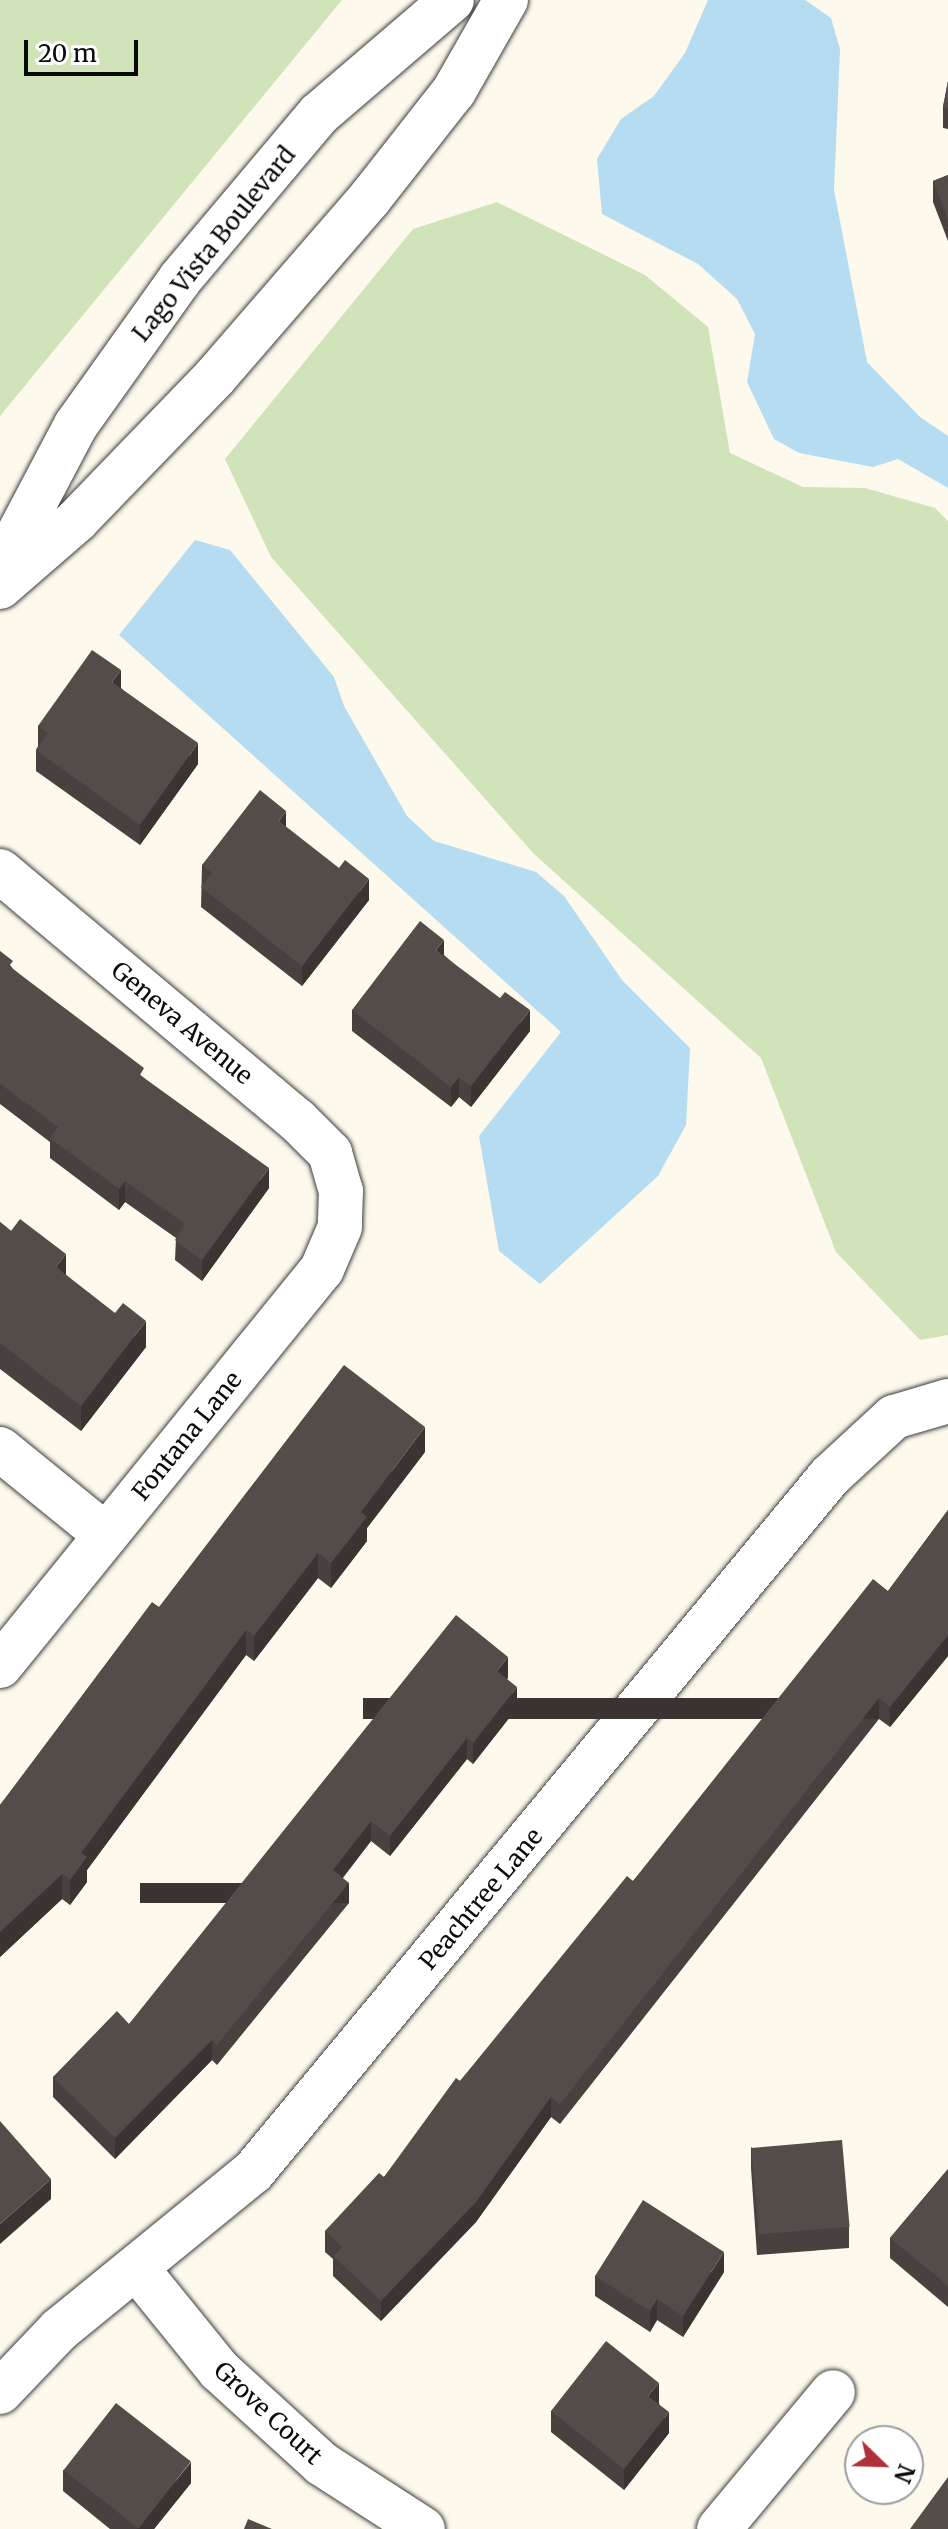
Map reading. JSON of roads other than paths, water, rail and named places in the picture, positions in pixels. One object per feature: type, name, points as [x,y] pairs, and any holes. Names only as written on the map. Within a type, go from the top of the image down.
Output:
[{"type":"street","name":"Lago Vista Boulevard","points":[[0,569],[76,425],[180,279],[319,114],[452,0]]},
{"type":"street","points":[[0,587],[77,520],[215,377],[360,210],[454,91],[506,0]]},
{"type":"street","name":"Geneva Avenue","points":[[0,871],[297,1120],[330,1153],[341,1191]]},
{"type":"street","name":"Fontana Lane","points":[[0,1666],[322,1269],[340,1227],[341,1191]]},
{"type":"street","name":"Peachtree Lane","points":[[0,2392],[59,2330],[138,2270],[253,2172],[830,1476],[894,1417],[948,1401]]},
{"type":"street","points":[[0,1449],[106,1535]]},
{"type":"street","name":"Grove Court","points":[[138,2270],[230,2380],[322,2464],[423,2529]]},
{"type":"street","points":[[719,2529],[833,2392]]},
{"type":"water","points":[[708,0],[805,0],[831,18],[840,49],[834,190],[867,362],[920,417],[948,436],[948,488],[898,459],[873,467],[799,453],[774,439],[747,382],[755,334],[737,299],[698,264],[602,214],[597,159],[621,119],[654,96],[685,53]]},
{"type":"water","points":[[195,540],[230,550],[334,677],[344,706],[407,816],[434,841],[536,872],[564,896],[622,980],[690,1048],[686,1125],[658,1176],[540,1284],[499,1251],[479,1136],[561,1032],[119,635]]}]
